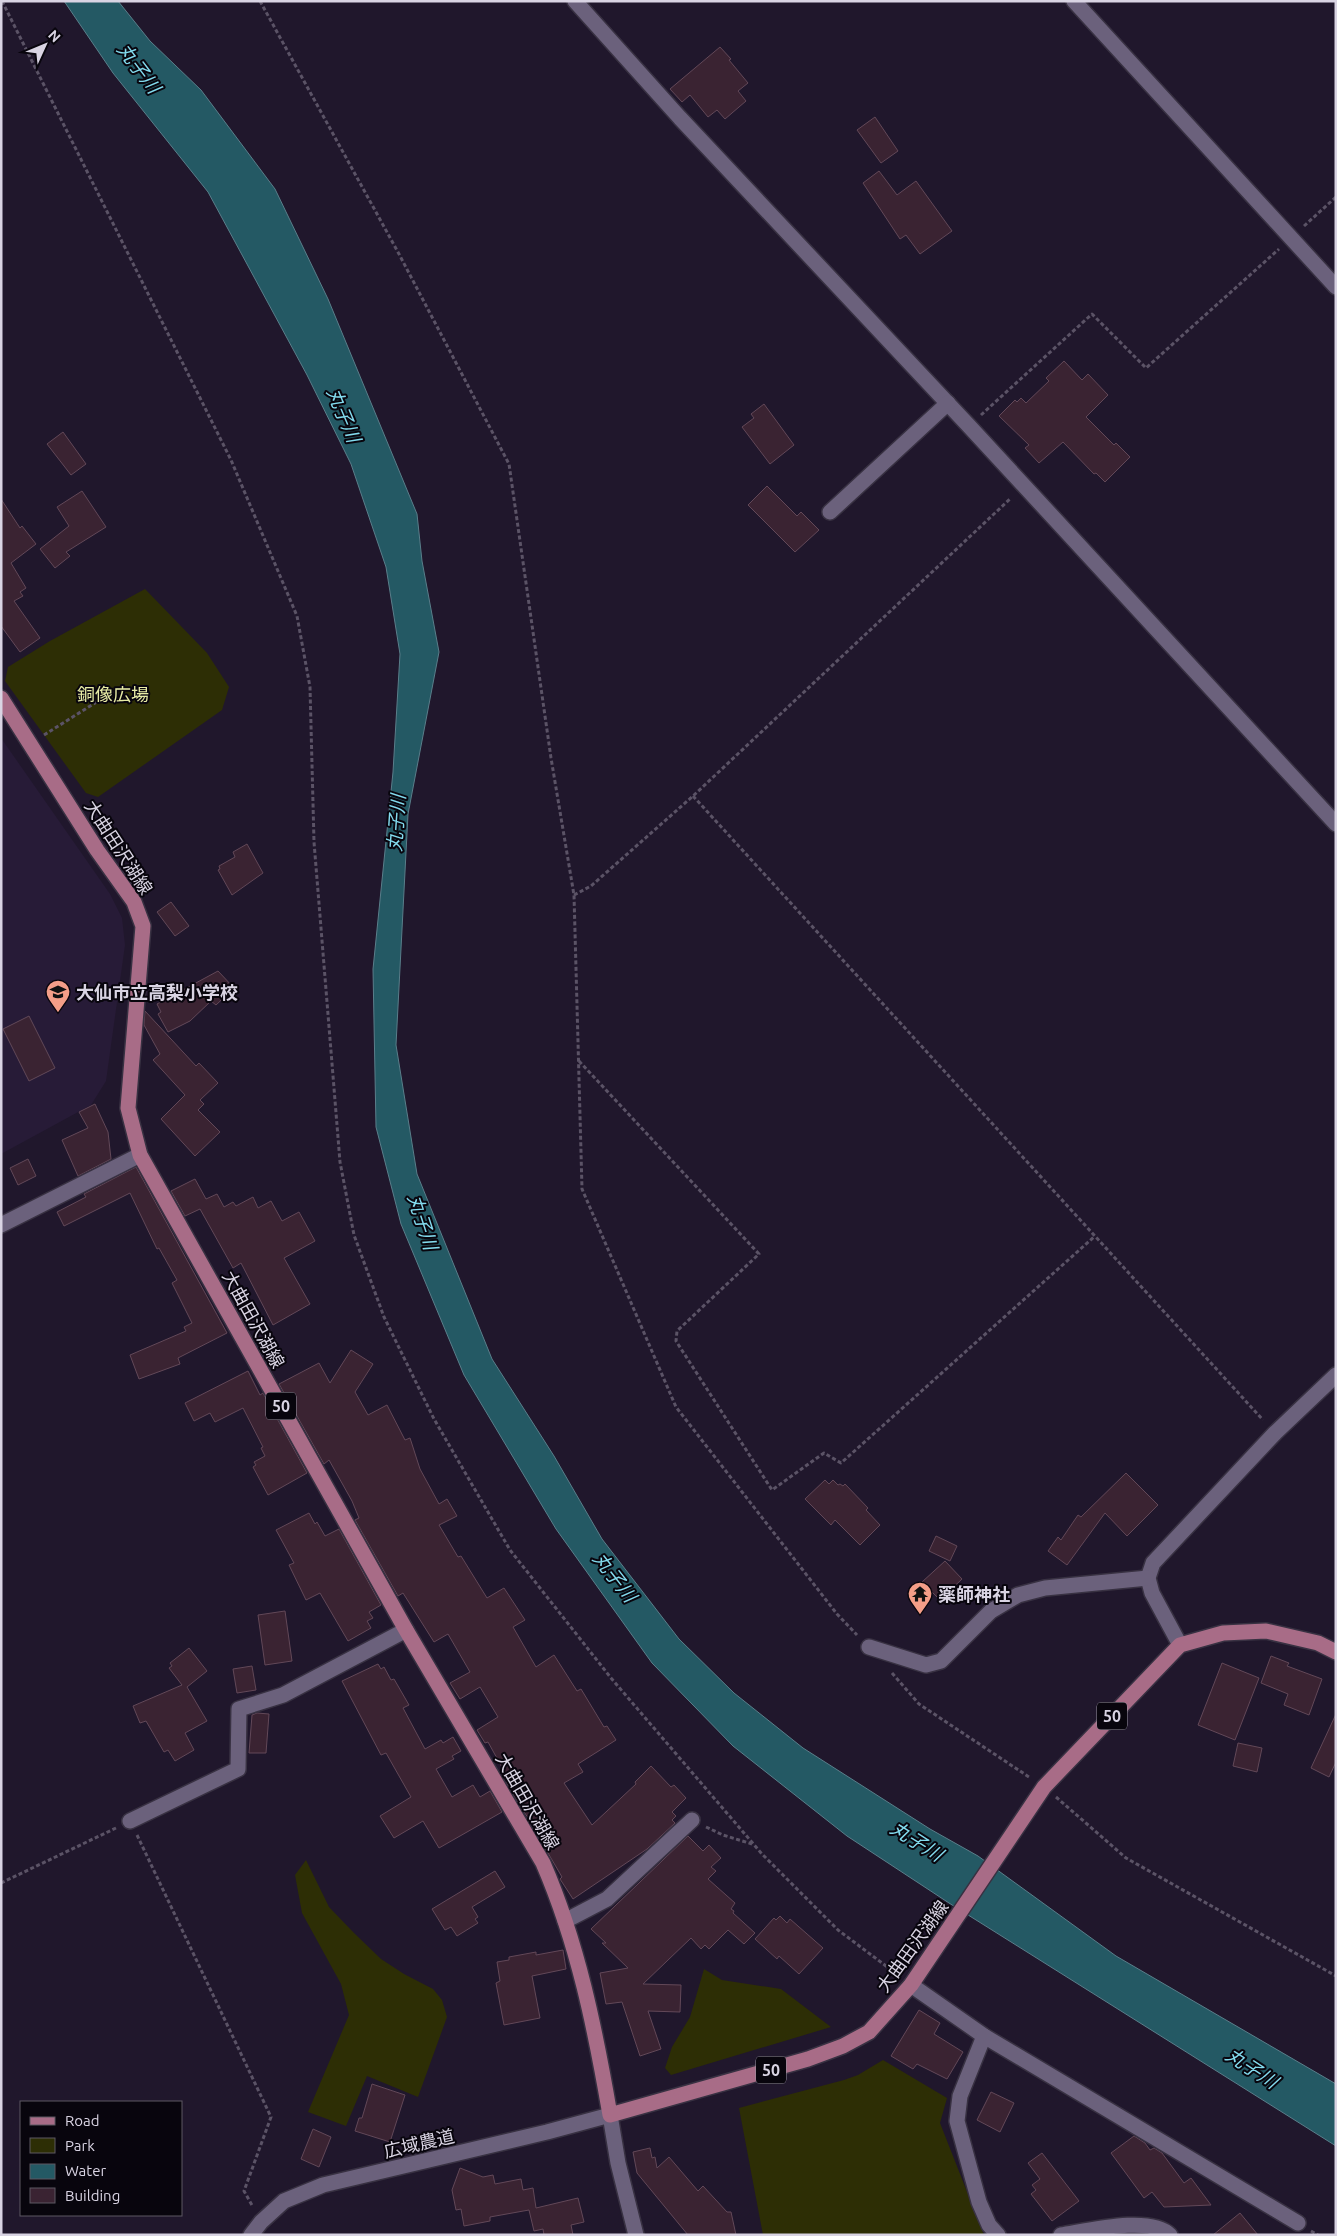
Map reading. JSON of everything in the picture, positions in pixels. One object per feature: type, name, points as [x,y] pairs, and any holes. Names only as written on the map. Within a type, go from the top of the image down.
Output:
[{"type":"main road","name":"大曲田沢湖線","points":[[1,698],[32,743],[97,850],[134,902],[142,926],[128,1108],[140,1155],[406,1630],[543,1863],[583,1976],[610,2115],[734,2081],[843,2046],[869,2032],[911,1985],[1044,1787],[1180,1645]]},
{"type":"main road","points":[[1180,1645],[1223,1633],[1266,1631],[1318,1643],[1336,1652]]},
{"type":"street","points":[[575,1],[680,118],[948,403],[1336,824]]},
{"type":"street","points":[[1074,1],[1336,287]]},
{"type":"street","points":[[830,512],[948,403]]},
{"type":"street","points":[[1,1225],[140,1155]]},
{"type":"street","points":[[1180,1645],[1152,1593],[1148,1578],[1152,1563],[1275,1433],[1336,1375]]},
{"type":"street","points":[[869,1647],[926,1665],[941,1661],[991,1611],[1018,1595],[1044,1588],[1148,1578]]},
{"type":"street","points":[[130,1822],[238,1769],[239,1710],[283,1695],[406,1630]]},
{"type":"street","points":[[564,1921],[607,1899],[692,1820]]},
{"type":"street","points":[[911,1985],[984,2036],[1298,2223]]},
{"type":"street","points":[[984,2036],[960,2096],[957,2121],[980,2202],[989,2225],[998,2235]]},
{"type":"street","points":[[610,2115],[618,2163],[636,2235]]},
{"type":"street","name":"広域農道","points":[[251,2235],[261,2222],[284,2202],[323,2185],[547,2132],[610,2115]]},
{"type":"street","points":[[1061,2235],[1139,2224],[1158,2227],[1170,2235]]},
{"type":"path","points":[[2,1],[131,256],[231,460],[297,616],[310,686],[314,842],[340,1162],[354,1235],[384,1317],[434,1419],[510,1550],[611,1678],[754,1844],[838,1930],[911,1985]]},
{"type":"path","points":[[260,1],[399,254],[510,464],[551,758],[574,895],[582,1189],[676,1407],[837,1614],[919,1704],[1044,1787],[1126,1858],[1336,1976]]},
{"type":"path","points":[[969,426],[1092,314],[1146,368],[1336,198]]},
{"type":"path","points":[[574,895],[591,886],[693,796],[1024,485]]},
{"type":"path","points":[[32,743],[122,686]]},
{"type":"path","points":[[693,796],[1275,1433]]},
{"type":"path","points":[[579,1061],[759,1254],[676,1331],[676,1341],[772,1490],[824,1453],[841,1463],[1095,1236]]},
{"type":"path","points":[[692,1820],[723,1836],[754,1844]]},
{"type":"path","points":[[1,1883],[130,1822],[271,2117],[244,2191],[261,2222]]},
{"type":"shaded area","name":"大仙市立高梨小学校","points":[[1,738],[110,894],[122,918],[125,945],[106,1081],[91,1105],[1,1154]]},
{"type":"green space","name":"銅像広場","points":[[145,589],[207,653],[229,687],[222,710],[98,797],[86,793],[5,681],[8,667],[50,641]]},
{"type":"green space","points":[[306,1860],[329,1907],[381,1959],[433,1989],[442,2000],[447,2017],[418,2097],[367,2076],[346,2126],[308,2112],[349,2015],[341,1984],[302,1913],[295,1875]]},
{"type":"green space","points":[[704,1969],[722,1980],[781,1989],[831,2027],[671,2075],[665,2068],[672,2047],[690,2017]]},
{"type":"green space","points":[[883,2060],[947,2098],[940,2123],[984,2235],[763,2235],[739,2108],[844,2080],[858,2075]]},
{"type":"water","name":"丸子川","points":[[64,1],[118,1],[150,41],[201,90],[275,189],[328,299],[417,514],[422,561],[439,652],[408,814],[396,1045],[417,1174],[492,1359],[554,1456],[602,1539],[679,1639],[734,1693],[803,1748],[930,1829],[978,1856],[1116,1956],[1336,2084],[1336,2146],[949,1903],[847,1836],[733,1746],[652,1663],[556,1529],[464,1375],[401,1224],[376,1127],[373,969],[393,772],[400,654],[386,567],[351,464],[307,375],[208,192],[113,73]]},
{"type":"building","points":[[720,47],[748,83],[738,91],[746,101],[725,119],[717,110],[708,117],[690,95],[682,102],[670,89]]},
{"type":"building","points":[[875,117],[898,151],[881,163],[857,130]]},
{"type":"building","points":[[879,171],[897,195],[916,181],[952,231],[920,254],[906,235],[900,239],[863,183]]},
{"type":"building","points":[[1064,361],[1082,380],[1088,374],[1108,395],[1086,417],[1114,445],[1116,443],[1130,457],[1105,482],[1096,473],[1094,474],[1063,442],[1039,463],[1025,448],[1029,445],[999,416],[1015,400],[1017,402],[1021,398],[1026,403],[1049,381],[1046,378]]},
{"type":"building","points":[[764,404],[794,445],[770,464],[742,427],[754,418],[751,414]]},
{"type":"building","points":[[63,432],[86,464],[71,475],[47,444]]},
{"type":"building","points":[[767,486],[797,516],[801,512],[819,530],[795,552],[748,505]]},
{"type":"building","points":[[82,491],[106,527],[66,552],[70,556],[55,568],[40,549],[69,526],[57,507]]},
{"type":"building","points":[[1,499],[20,528],[22,526],[36,544],[11,563],[26,588],[20,592],[23,596],[14,601],[40,638],[20,652],[1,626]]},
{"type":"building","points":[[247,844],[263,873],[232,895],[218,870],[220,869],[219,866],[235,857],[233,852]]},
{"type":"building","points":[[171,902],[189,926],[175,936],[157,912]]},
{"type":"building","points":[[218,971],[234,988],[216,1005],[211,1001],[190,1021],[168,1032],[158,1014],[161,1012],[157,1004]]},
{"type":"building","points":[[145,1011],[196,1066],[199,1063],[218,1083],[200,1100],[204,1104],[198,1110],[220,1132],[195,1156],[161,1119],[185,1095],[153,1060],[160,1054],[144,1025]]},
{"type":"building","points":[[29,1016],[55,1068],[29,1081],[3,1029]]},
{"type":"building","points":[[95,1104],[108,1132],[111,1159],[78,1176],[62,1140],[88,1128],[79,1112]]},
{"type":"building","points":[[28,1159],[36,1176],[18,1185],[10,1168]]},
{"type":"building","points":[[136,1167],[227,1333],[178,1358],[180,1364],[139,1379],[130,1355],[186,1331],[184,1327],[192,1323],[172,1283],[177,1280],[159,1248],[157,1249],[130,1193],[64,1226],[57,1212],[86,1197],[84,1194]]},
{"type":"building","points":[[195,1179],[206,1199],[217,1194],[224,1207],[233,1202],[236,1206],[253,1197],[258,1208],[271,1201],[282,1221],[299,1212],[315,1241],[284,1258],[310,1304],[273,1325],[241,1263],[233,1268],[200,1209],[185,1216],[171,1191]]},
{"type":"building","points":[[351,1350],[373,1364],[355,1392],[368,1415],[387,1405],[405,1440],[410,1438],[420,1469],[439,1504],[447,1499],[457,1516],[439,1525],[458,1557],[461,1556],[487,1598],[504,1588],[525,1620],[513,1627],[536,1667],[554,1655],[577,1691],[581,1689],[604,1727],[607,1726],[616,1740],[578,1764],[583,1772],[564,1783],[592,1825],[636,1784],[635,1782],[651,1766],[671,1787],[674,1785],[686,1798],[672,1812],[676,1816],[672,1820],[675,1823],[647,1849],[573,1899],[560,1879],[562,1877],[541,1841],[544,1840],[506,1782],[509,1780],[488,1742],[485,1743],[477,1730],[498,1717],[480,1687],[460,1699],[450,1683],[470,1672],[448,1634],[434,1642],[403,1593],[398,1596],[355,1520],[359,1518],[352,1501],[329,1460],[324,1464],[279,1384],[319,1363],[330,1383]]},
{"type":"building","points":[[248,1371],[260,1395],[263,1393],[307,1473],[268,1495],[253,1467],[256,1465],[254,1462],[265,1456],[261,1448],[263,1447],[243,1408],[215,1422],[210,1413],[194,1421],[185,1403]]},
{"type":"building","points":[[1126,1473],[1158,1505],[1127,1536],[1105,1513],[1067,1565],[1048,1551],[1058,1537],[1061,1540],[1078,1515],[1081,1517]]},
{"type":"building","points":[[825,1480],[829,1484],[833,1480],[838,1485],[843,1486],[845,1484],[868,1508],[866,1510],[880,1525],[860,1545],[835,1520],[831,1525],[805,1499]]},
{"type":"building","points":[[309,1513],[325,1536],[339,1529],[381,1605],[369,1612],[373,1618],[367,1621],[371,1628],[348,1641],[320,1593],[306,1600],[289,1565],[294,1563],[276,1530]]},
{"type":"building","points":[[936,1536],[957,1546],[950,1561],[929,1551]]},
{"type":"building","points":[[945,1561],[962,1579],[940,1600],[922,1582]]},
{"type":"building","points":[[285,1611],[292,1661],[265,1665],[258,1615]]},
{"type":"building","points":[[189,1648],[207,1671],[187,1687],[207,1721],[185,1733],[194,1750],[175,1761],[168,1750],[164,1752],[146,1721],[140,1723],[133,1706],[182,1685],[169,1668],[172,1666],[170,1663]]},
{"type":"building","points":[[1271,1656],[1289,1663],[1287,1666],[1322,1679],[1309,1715],[1284,1705],[1288,1694],[1261,1683]]},
{"type":"building","points":[[1222,1663],[1259,1678],[1235,1740],[1198,1725]]},
{"type":"building","points":[[378,1664],[381,1669],[384,1667],[391,1680],[394,1679],[409,1705],[403,1708],[425,1749],[441,1740],[443,1743],[453,1737],[461,1751],[452,1756],[454,1759],[436,1769],[452,1797],[473,1785],[480,1797],[490,1791],[502,1812],[439,1848],[423,1821],[394,1838],[380,1816],[411,1797],[386,1753],[381,1755],[342,1681]]},
{"type":"building","points":[[252,1666],[256,1690],[237,1693],[233,1669]]},
{"type":"building","points":[[257,1713],[269,1714],[266,1753],[249,1753],[252,1715]]},
{"type":"building","points":[[1336,1714],[1336,1762],[1329,1777],[1311,1768]]},
{"type":"building","points":[[1238,1743],[1262,1748],[1257,1772],[1233,1766]]},
{"type":"building","points":[[688,1836],[703,1851],[709,1845],[721,1858],[711,1867],[716,1871],[708,1879],[735,1903],[731,1909],[734,1911],[733,1913],[755,1933],[744,1944],[728,1930],[709,1949],[705,1945],[701,1949],[691,1938],[643,1984],[681,1985],[680,2012],[648,2011],[661,2049],[640,2056],[622,2002],[606,2004],[600,1973],[628,1968],[602,1943],[606,1943],[591,1929]]},
{"type":"building","points":[[495,1871],[505,1887],[472,1907],[478,1917],[475,1919],[478,1923],[457,1936],[451,1927],[445,1930],[432,1909]]},
{"type":"building","points":[[780,1916],[787,1923],[790,1919],[823,1948],[799,1974],[779,1956],[777,1959],[755,1939],[774,1918],[776,1920]]},
{"type":"building","points":[[563,1950],[566,1969],[532,1976],[540,2018],[504,2025],[496,1983],[500,1981],[497,1962],[509,1960],[509,1957],[536,1952],[536,1955]]},
{"type":"building","points":[[919,2010],[940,2023],[934,2034],[963,2052],[947,2079],[917,2064],[913,2069],[891,2056]]},
{"type":"building","points":[[372,2084],[405,2095],[390,2142],[355,2131],[359,2118],[362,2118]]},
{"type":"building","points":[[991,2092],[1014,2103],[1000,2132],[977,2120]]},
{"type":"building","points":[[313,2129],[331,2137],[319,2167],[301,2159]]},
{"type":"building","points":[[1134,2136],[1145,2143],[1150,2150],[1154,2148],[1162,2153],[1184,2183],[1191,2178],[1211,2205],[1164,2207],[1152,2192],[1144,2198],[1111,2153]]},
{"type":"building","points":[[650,2148],[652,2158],[655,2157],[657,2168],[669,2157],[698,2191],[703,2186],[727,2212],[731,2212],[736,2235],[688,2235],[637,2173],[633,2152]]},
{"type":"building","points":[[1042,2153],[1079,2201],[1052,2221],[1031,2194],[1036,2190],[1032,2185],[1040,2179],[1028,2163]]},
{"type":"building","points":[[460,2168],[483,2177],[493,2175],[495,2184],[521,2179],[523,2190],[533,2188],[536,2208],[578,2198],[584,2222],[571,2225],[573,2235],[544,2235],[543,2229],[534,2231],[529,2210],[490,2217],[490,2221],[464,2226],[461,2209],[456,2210],[452,2190]]},
{"type":"building","points":[[1240,2213],[1258,2235],[1213,2235]]},
{"type":"place","name":"大仙市立高梨小学校","points":[[58,1013]]},
{"type":"place","name":"薬師神社","points":[[920,1615]]}]
